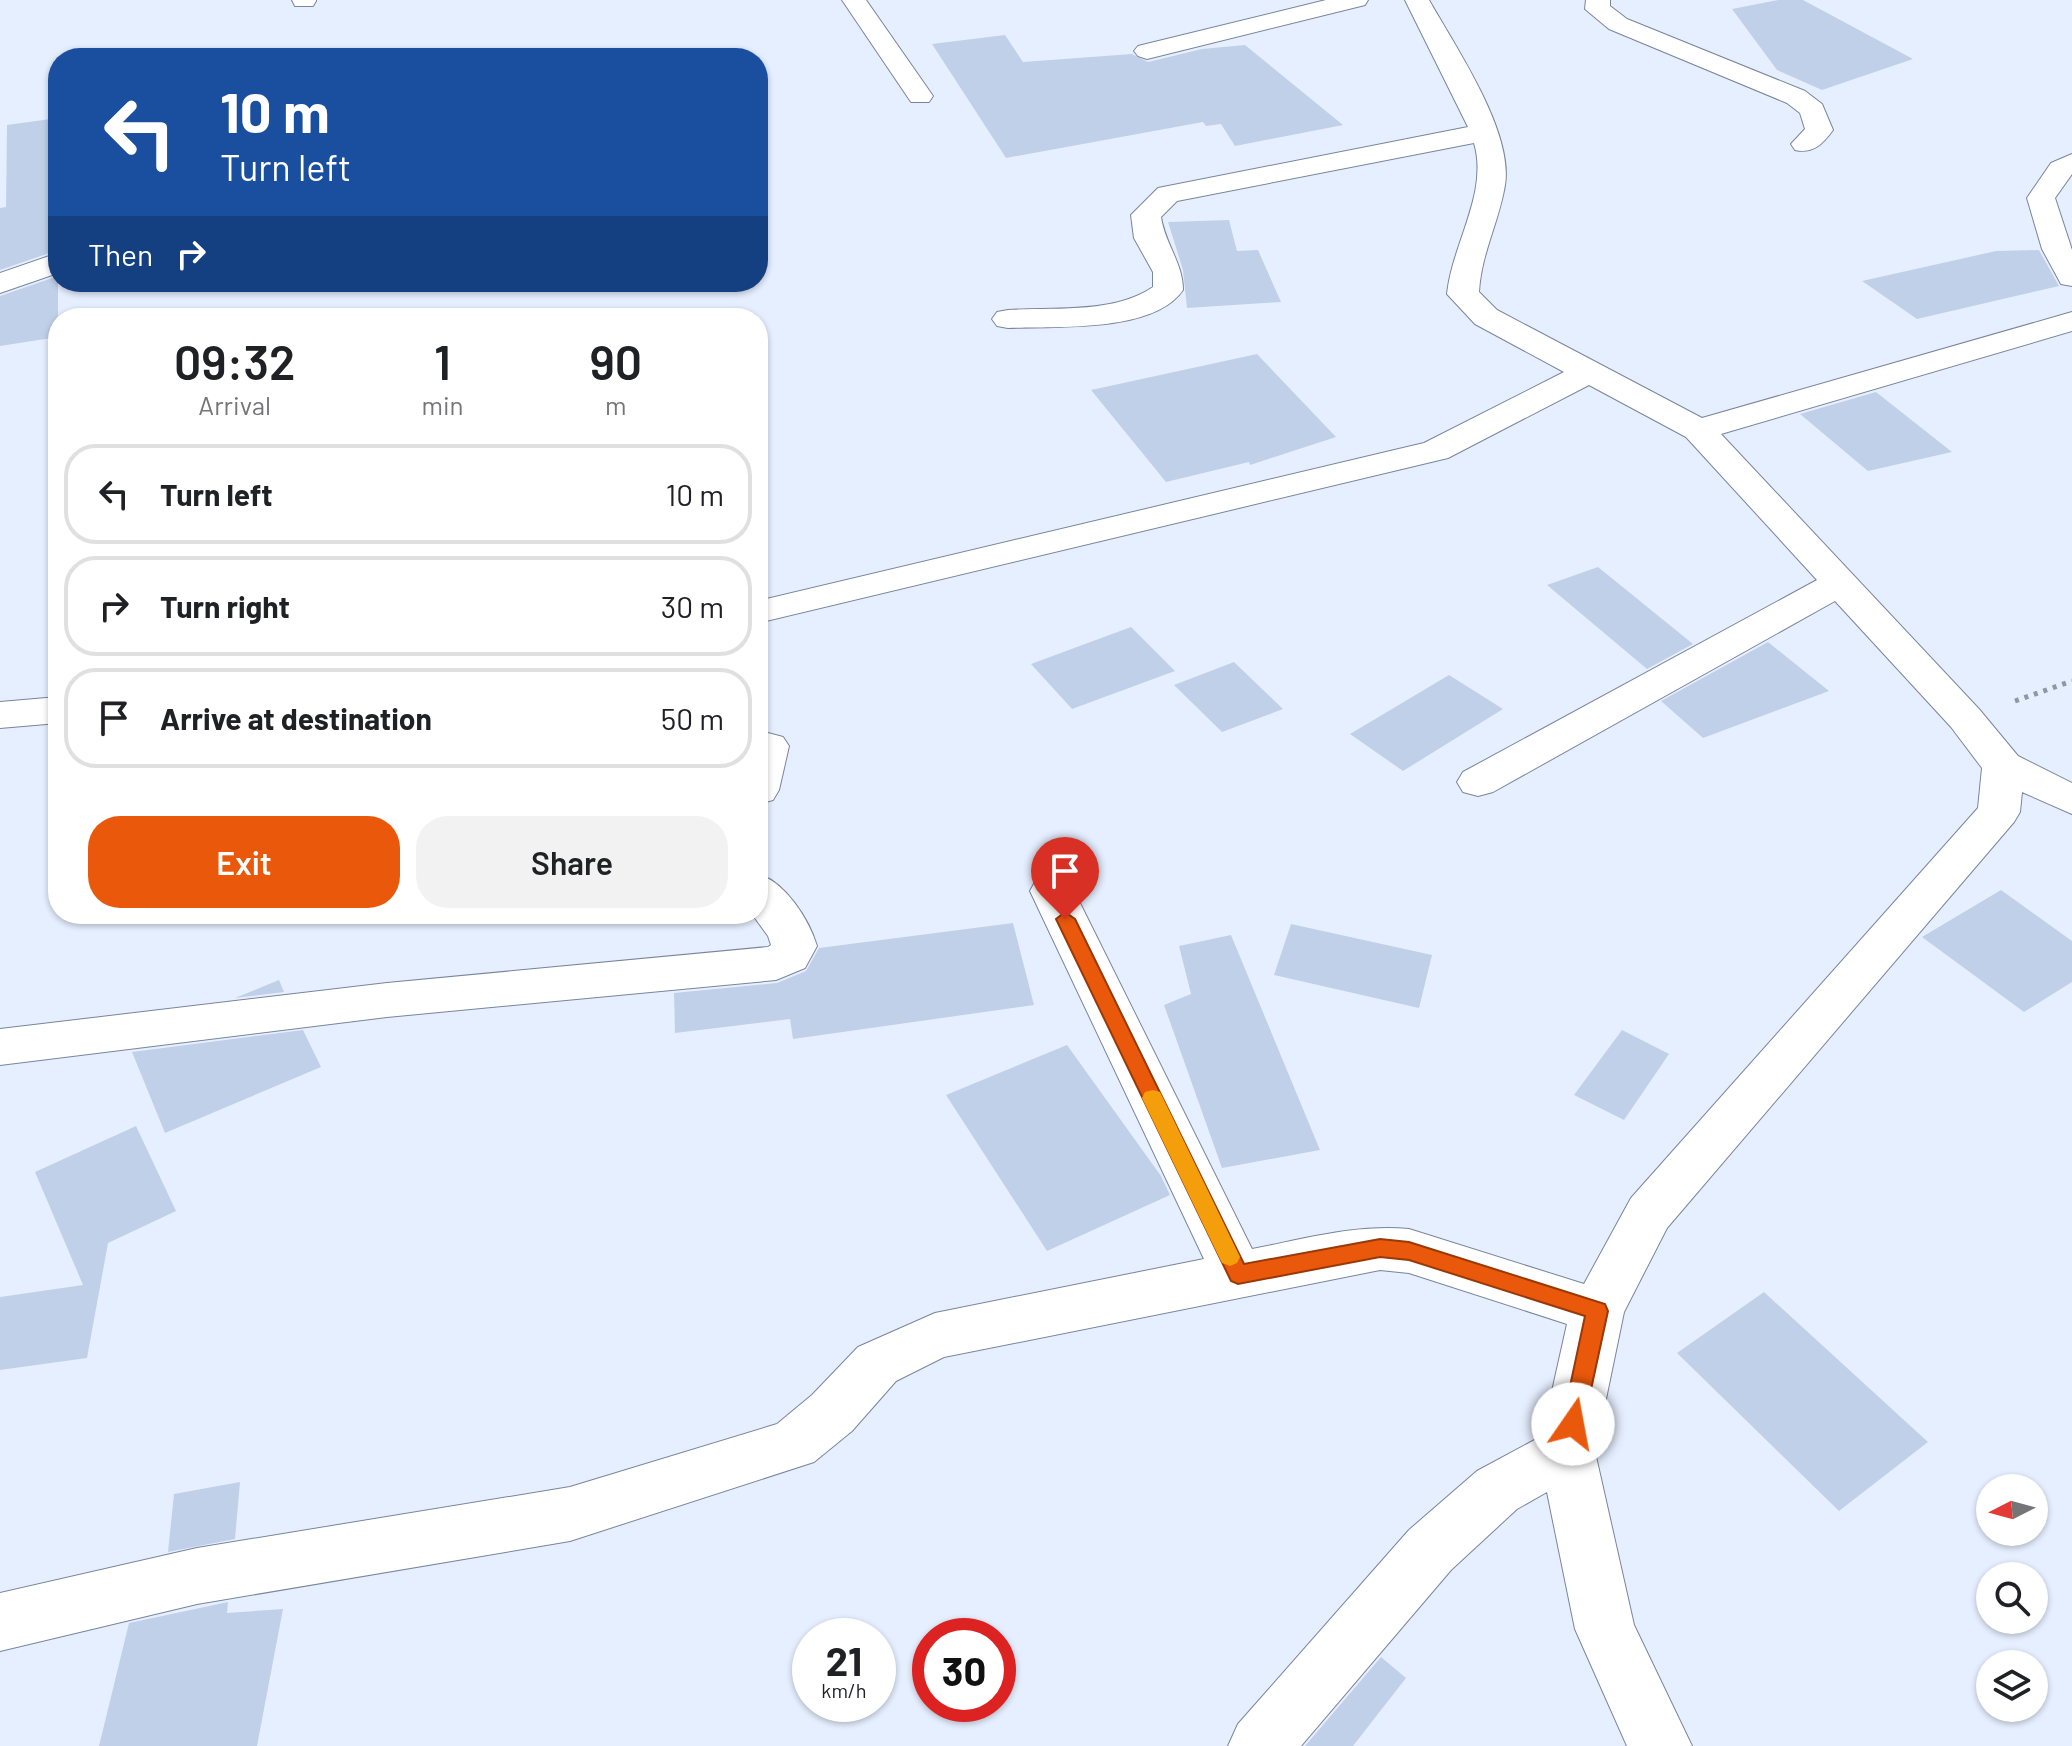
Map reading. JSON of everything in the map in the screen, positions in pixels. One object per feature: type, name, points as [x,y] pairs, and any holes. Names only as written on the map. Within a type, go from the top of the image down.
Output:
[{"type":"street","points":[[854,0],[920,96]]},
{"type":"street","points":[[1147,51],[1356,0]]},
{"type":"street","points":[[1417,0],[1461,81],[1494,166],[1474,246],[1463,271],[1463,294],[1486,317],[1698,430],[1965,718],[2003,766],[2072,800]]},
{"type":"street","points":[[1598,0],[1597,9],[1618,24],[1796,97],[1812,110],[1819,130],[1805,144]]},
{"type":"street","points":[[1008,319],[1107,314],[1144,307],[1168,290],[1168,272],[1149,238],[1146,215],[1168,194],[1482,133]]},
{"type":"street","points":[[2072,162],[2061,169],[2041,198],[2060,256],[2072,277]]},
{"type":"street","points":[[0,284],[48,266]]},
{"type":"street","points":[[1698,430],[2072,321]]},
{"type":"street","points":[[768,610],[1436,451],[1589,372]]},
{"type":"street","points":[[1478,782],[1840,583]]},
{"type":"street","points":[[0,715],[48,711]]},
{"type":"street","points":[[1660,1746],[1605,1629],[1567,1452],[1597,1311],[1649,1213],[1999,812],[2003,766]]},
{"type":"street","points":[[1052,891],[1238,1274]]},
{"type":"street","points":[[0,1047],[163,1024],[451,992],[776,963],[789,956],[794,946],[790,932],[768,903]]},
{"type":"street","points":[[0,1622],[197,1576],[570,1514],[794,1444],[832,1413],[877,1364],[935,1336],[1238,1274],[1380,1248],[1409,1251],[1597,1311]]},
{"type":"street","points":[[1260,1746],[1430,1550],[1497,1490],[1567,1452]]},
{"type":"building","points":[[1778,0],[1803,0],[1913,59],[1822,90],[1777,70],[1732,9]]},
{"type":"building","points":[[1005,35],[1023,62],[1132,54],[1148,62],[1202,49],[1245,45],[1343,125],[1235,146],[1221,124],[1206,126],[1203,122],[1006,158],[932,44]]},
{"type":"building","points":[[48,119],[48,253],[0,270],[0,208],[6,207],[7,125]]},
{"type":"building","points":[[1229,220],[1237,251],[1258,250],[1281,302],[1187,308],[1183,270],[1168,222]]},
{"type":"building","points":[[2039,250],[2059,286],[1917,319],[1862,281],[1996,251]]},
{"type":"building","points":[[48,279],[48,292],[58,292],[58,308],[48,308],[48,339],[0,346],[0,296]]},
{"type":"building","points":[[1257,354],[1336,437],[1250,465],[1249,462],[1166,482],[1091,390]]},
{"type":"building","points":[[1876,392],[1952,452],[1868,471],[1800,414]]},
{"type":"building","points":[[1598,567],[1693,644],[1647,669],[1547,585]]},
{"type":"building","points":[[1131,627],[1175,671],[1072,709],[1031,664]]},
{"type":"building","points":[[1768,642],[1829,691],[1703,738],[1661,701]]},
{"type":"building","points":[[1234,662],[1283,709],[1222,732],[1174,685]]},
{"type":"building","points":[[1449,675],[1503,709],[1403,771],[1350,734]]},
{"type":"building","points":[[2001,890],[2072,941],[2072,982],[2024,1012],[1922,937]]},
{"type":"building","points":[[1013,923],[1034,1005],[793,1039],[790,1019],[675,1033],[674,993],[777,983],[806,971],[819,948]]},
{"type":"building","points":[[1291,924],[1432,955],[1419,1008],[1274,975]]},
{"type":"building","points":[[1231,935],[1320,1150],[1222,1168],[1164,1005],[1191,994],[1179,946]]},
{"type":"building","points":[[279,980],[284,992],[235,998]]},
{"type":"building","points":[[303,1030],[321,1067],[165,1133],[132,1052]]},
{"type":"building","points":[[1622,1030],[1669,1054],[1624,1120],[1574,1095]]},
{"type":"building","points":[[1067,1045],[1161,1176],[1170,1195],[1047,1251],[946,1095]]},
{"type":"building","points":[[136,1126],[176,1211],[108,1243],[87,1358],[0,1370],[0,1297],[83,1285],[35,1172]]},
{"type":"building","points":[[1764,1292],[1928,1442],[1839,1511],[1677,1353]]},
{"type":"building","points":[[240,1482],[235,1539],[168,1552],[174,1494]]},
{"type":"building","points":[[228,1602],[227,1613],[283,1609],[257,1746],[99,1746],[129,1623]]},
{"type":"building","points":[[1381,1657],[1406,1678],[1353,1746],[1305,1746]]},
{"type":"slow traffic","points":[[1153,1098],[1230,1257]]},
{"type":"route","points":[[1065,919],[1238,1274],[1380,1248],[1409,1251],[1597,1311],[1573,1424]]}]
